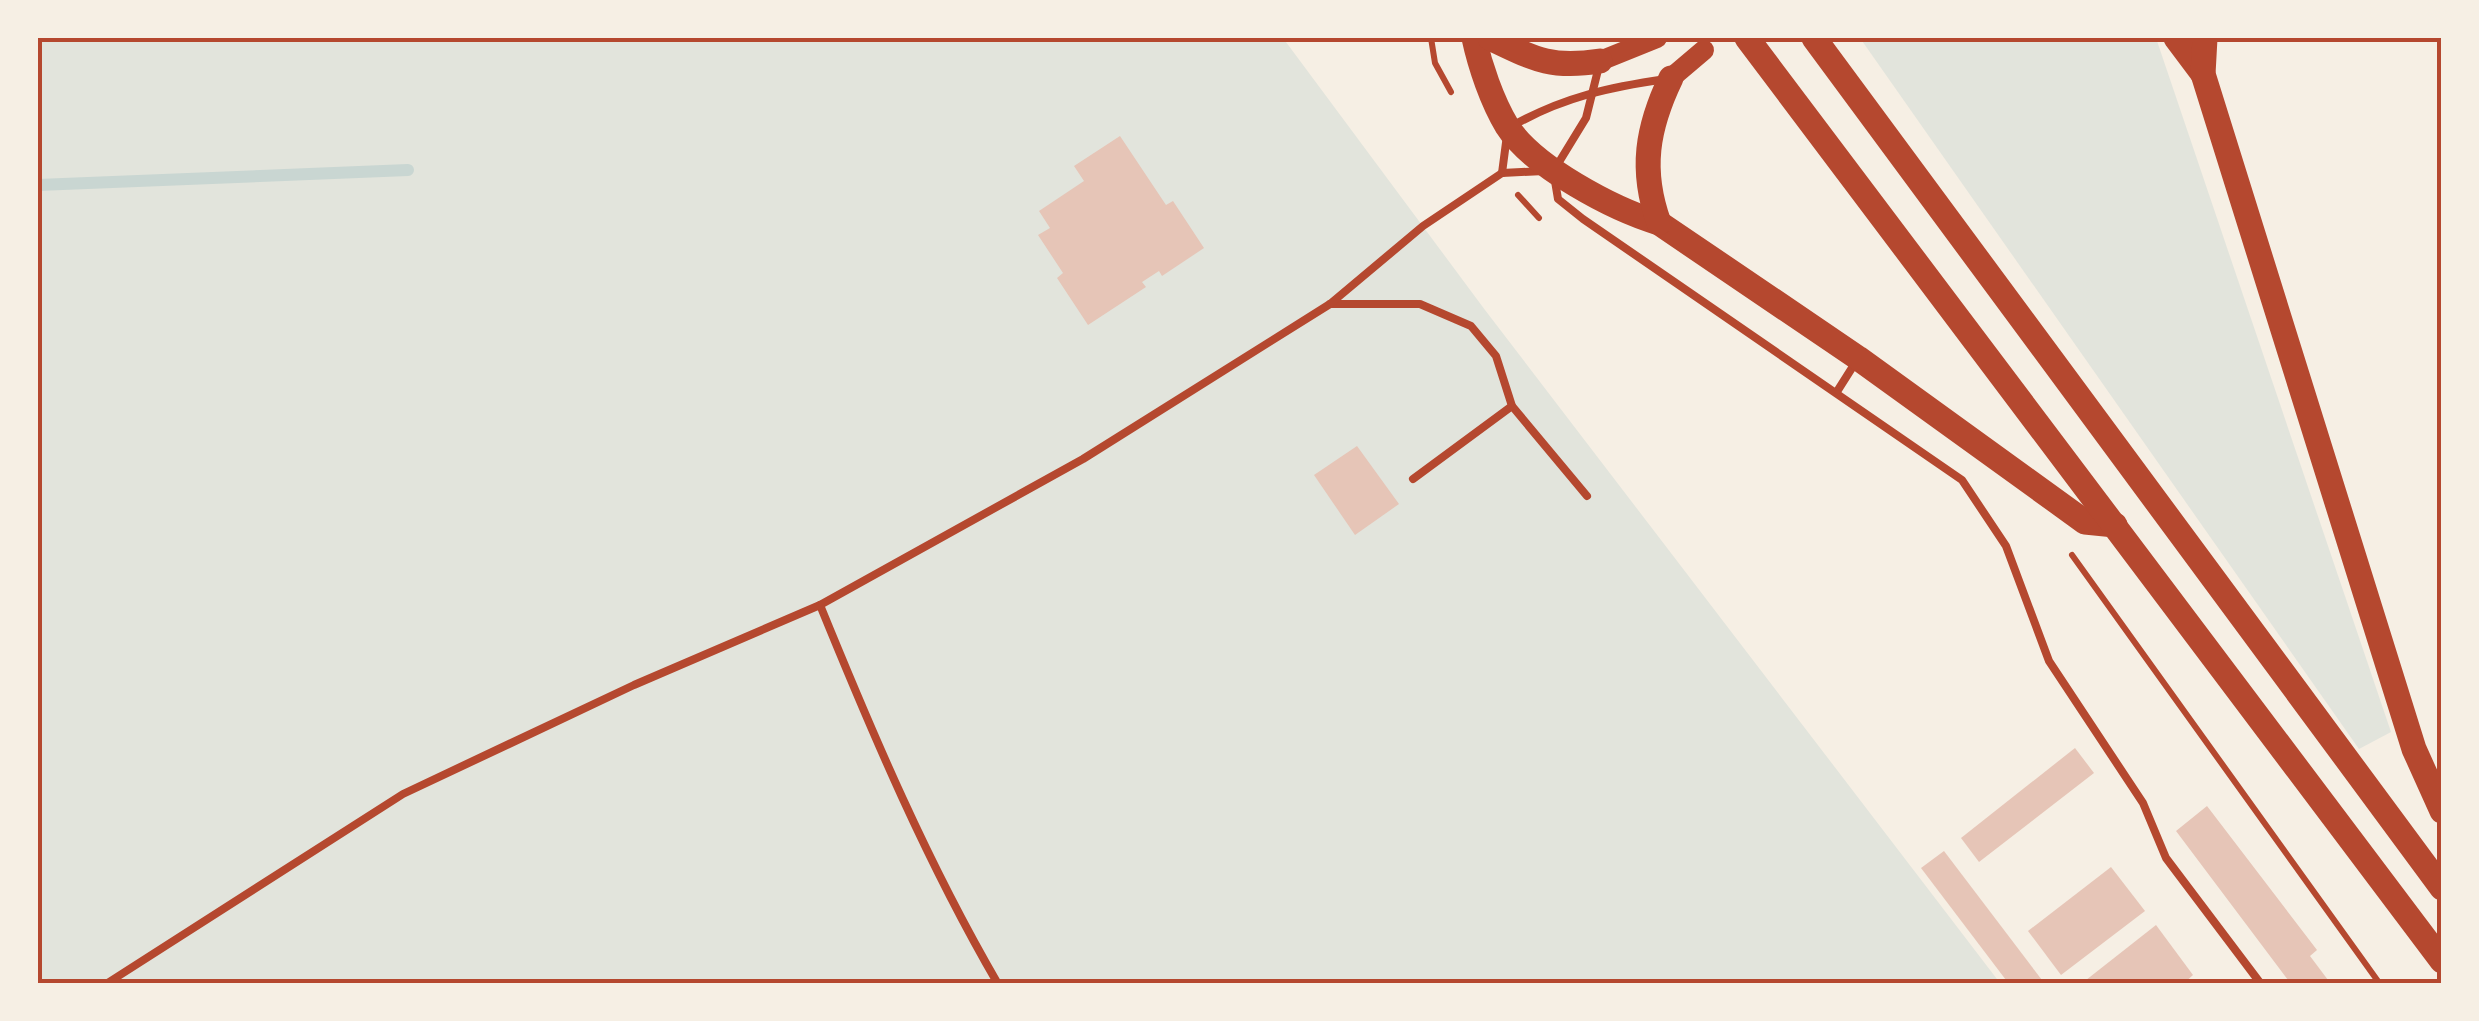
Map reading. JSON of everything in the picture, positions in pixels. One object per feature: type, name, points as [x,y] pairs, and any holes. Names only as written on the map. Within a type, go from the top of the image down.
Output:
[{"type":"main road","points":[[1474,38],[1478,59],[1508,128],[1554,170],[1635,216],[1659,223],[1858,358],[2085,522],[2115,525]]},
{"type":"main road","points":[[1490,38],[1544,64],[1565,67],[1600,62],[1657,38]]},
{"type":"main road","points":[[1814,38],[2442,888]]},
{"type":"main road","points":[[2176,38],[2203,74],[2414,748],[2442,811]]},
{"type":"main road","points":[[2203,74],[2205,38]]},
{"type":"main road","points":[[1751,43],[2442,960]]},
{"type":"main road","points":[[1659,223],[1649,196],[1646,158],[1651,119],[1671,78],[1704,50]]},
{"type":"lane","points":[[1600,62],[1586,118],[1554,170],[1558,199],[1838,390],[1962,480],[2006,546],[2049,661],[2143,803],[2166,858],[2261,984]]},
{"type":"lane","points":[[1502,173],[1508,128],[1549,106],[1595,89],[1671,78]]},
{"type":"lane","points":[[106,984],[403,794],[634,685],[820,605],[1083,459],[1330,304],[1423,226],[1502,173],[1554,170]]},
{"type":"lane","points":[[1330,304],[1420,304],[1471,326],[1496,356],[1512,406],[1587,496]]},
{"type":"lane","points":[[1838,390],[1858,358]]},
{"type":"lane","points":[[1413,479],[1512,406]]},
{"type":"lane","points":[[820,605],[896,788],[953,907],[998,984]]},
{"type":"path","points":[[1431,38],[1436,63],[1459,106]]},
{"type":"path","points":[[1502,173],[1530,212],[1546,223]]},
{"type":"path","points":[[2065,546],[2380,984]]},
{"type":"shaded area","points":[[38,38],[1283,38],[1485,310],[2000,983],[38,984]]},
{"type":"shaded area","points":[[1860,38],[2156,38],[2391,732],[2359,749]]},
{"type":"building","points":[[1120,136],[1166,205],[1173,201],[1204,248],[1162,276],[1159,271],[1142,282],[1146,287],[1088,325],[1057,278],[1063,273],[1038,235],[1050,228],[1039,211],[1084,181],[1074,166]]},
{"type":"building","points":[[1357,446],[1399,504],[1355,535],[1314,475]]},
{"type":"building","points":[[2075,748],[2094,773],[1979,862],[1961,838]]},
{"type":"building","points":[[2207,806],[2317,950],[2310,956],[2331,984],[2291,984],[2176,831]]},
{"type":"building","points":[[1944,851],[2045,984],[2009,984],[1921,868]]},
{"type":"building","points":[[2111,867],[2145,911],[2061,975],[2028,931]]},
{"type":"building","points":[[2156,925],[2193,975],[2183,984],[2081,984]]},
{"type":"waterway","points":[[38,185],[408,170]]}]
